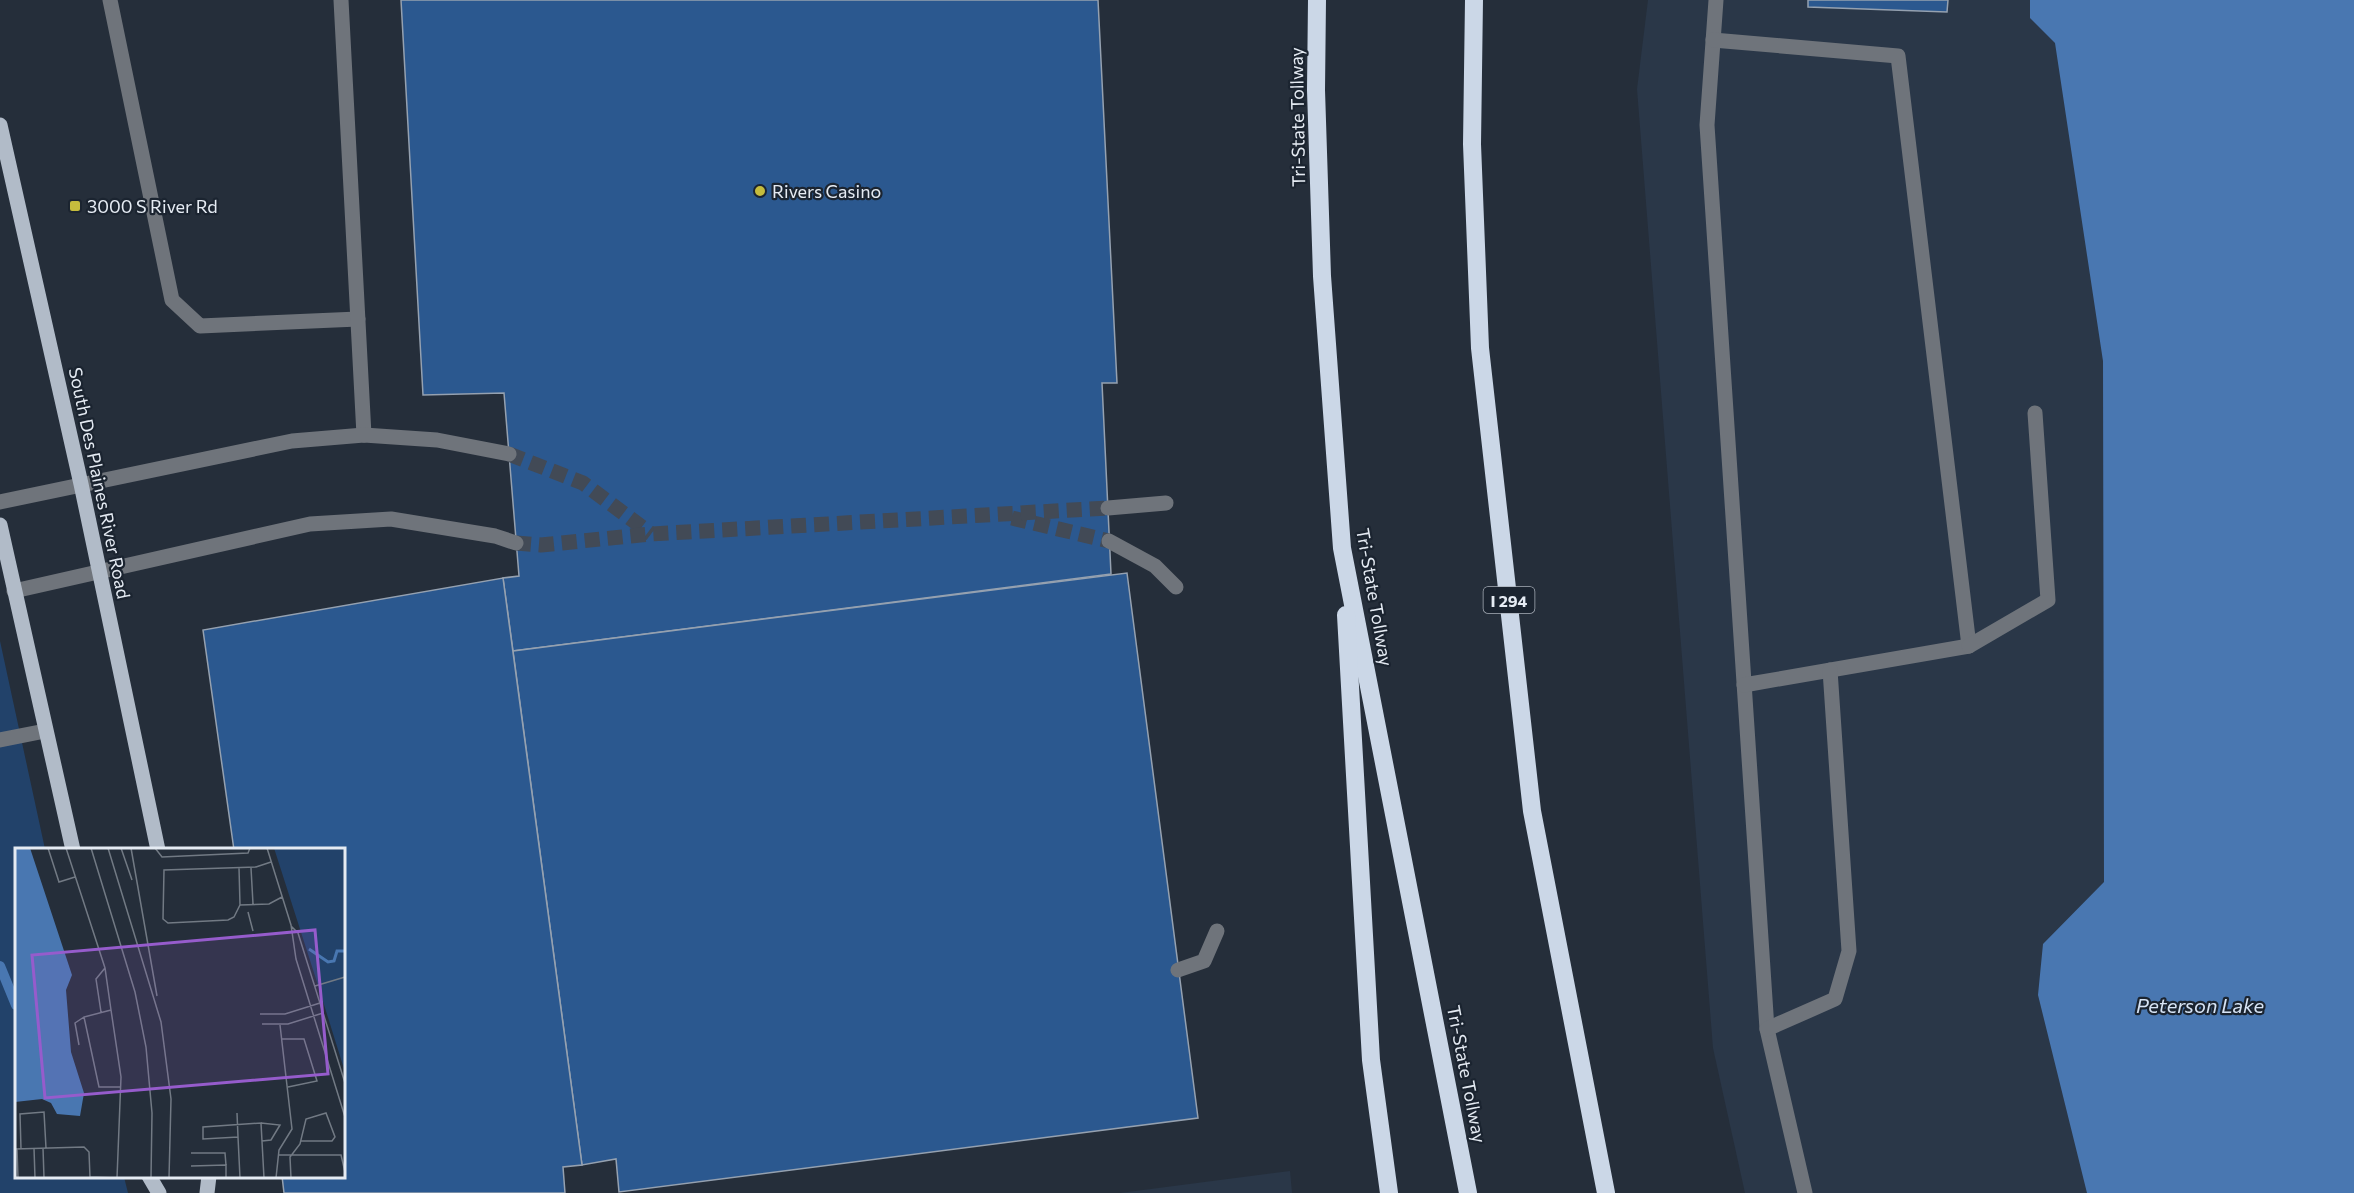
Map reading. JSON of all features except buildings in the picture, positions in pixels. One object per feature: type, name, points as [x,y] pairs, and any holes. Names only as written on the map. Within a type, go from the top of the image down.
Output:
[{"type":"highway","name":"Tri-State Tollway","points":[[1317,0],[1316,90],[1322,276],[1342,548],[1468,1193]]},
{"type":"highway","name":"I 294","points":[[1474,0],[1472,144],[1480,348],[1532,811],[1606,1193]]},
{"type":"highway","points":[[1342,548],[1371,1060],[1389,1193]]},
{"type":"main road","name":"South Des Plaines River Road","points":[[0,125],[81,484],[158,848]]},
{"type":"main road","points":[[0,525],[73,848]]},
{"type":"main road","points":[[150,1178],[159,1193]]},
{"type":"main road","points":[[207,1193],[209,1178]]},
{"type":"lane","points":[[110,0],[172,300],[200,326],[358,319]]},
{"type":"lane","points":[[341,0],[364,435]]},
{"type":"lane","points":[[1716,0],[1707,125],[1767,1029],[1805,1193]]},
{"type":"lane","points":[[1713,40],[1898,56],[1969,646]]},
{"type":"lane","points":[[1744,685],[1969,646],[2048,600],[2035,413]]},
{"type":"lane","points":[[0,502],[292,441],[364,435],[436,440],[509,454]]},
{"type":"lane","points":[[1108,508],[1166,503]]},
{"type":"lane","points":[[14,591],[310,524],[391,519],[495,536],[516,543]]},
{"type":"lane","points":[[1109,541],[1155,566],[1176,587]]},
{"type":"lane","points":[[1767,1029],[1835,999],[1849,951],[1830,670]]},
{"type":"lane","points":[[0,740],[45,731]]},
{"type":"lane","points":[[1178,970],[1204,961],[1217,931]]},
{"type":"shaded area","points":[[1648,0],[2354,0],[2354,1193],[1745,1193],[1713,1048],[1637,89]]},
{"type":"shaded area","points":[[0,641],[45,848],[15,848],[15,1178],[124,1178],[128,1193],[0,1193]]},
{"type":"shaded area","points":[[1290,1171],[1292,1193],[1120,1193]]},
{"type":"water","name":"Peterson Lake","points":[[2030,0],[2354,0],[2354,1193],[2087,1193],[2038,995],[2043,944],[2104,882],[2103,361],[2055,43],[2030,18]]},
{"type":"waterway","points":[[0,966],[15,1003]]},
{"type":"tunnel","points":[[509,454],[583,483],[651,534]]},
{"type":"tunnel","points":[[516,543],[541,545],[651,534],[1108,508]]},
{"type":"tunnel","points":[[1012,518],[1109,541]]},
{"type":"place","name":"Rivers Casino","points":[[760,191]]},
{"type":"place","name":"3000 S River Rd","points":[[75,206]]}]
